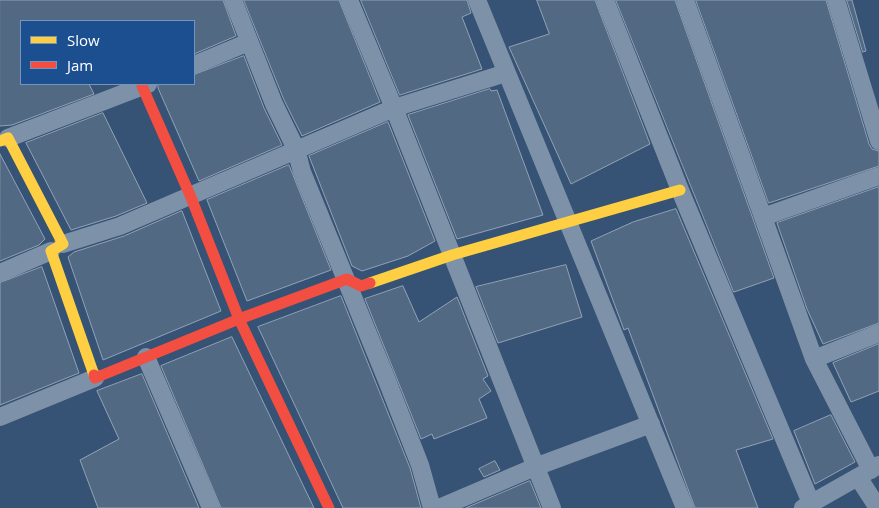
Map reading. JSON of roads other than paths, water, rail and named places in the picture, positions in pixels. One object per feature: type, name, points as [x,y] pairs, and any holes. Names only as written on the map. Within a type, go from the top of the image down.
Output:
[{"type":"street","points":[[233,0],[274,104],[296,149],[302,172],[347,279],[420,465],[432,508]]},
{"type":"street","points":[[349,0],[394,108],[552,508]]},
{"type":"street","points":[[477,0],[685,508]]},
{"type":"street","points":[[605,0],[807,506],[869,471]]},
{"type":"street","points":[[685,0],[814,359],[869,471],[878,508]]},
{"type":"street","points":[[836,0],[879,141]]},
{"type":"street","points":[[195,65],[249,42]]},
{"type":"street","points":[[0,273],[57,248],[120,226],[394,108],[506,73]]},
{"type":"street","points":[[95,378],[57,248],[4,139],[145,85],[240,319],[329,508]]},
{"type":"street","points":[[763,217],[879,176]]},
{"type":"street","points":[[0,417],[240,319],[347,279],[361,286],[452,255],[680,190]]},
{"type":"street","points":[[814,359],[879,333]]},
{"type":"street","points":[[146,357],[210,508]]},
{"type":"street","points":[[439,508],[535,467],[651,424]]}]
